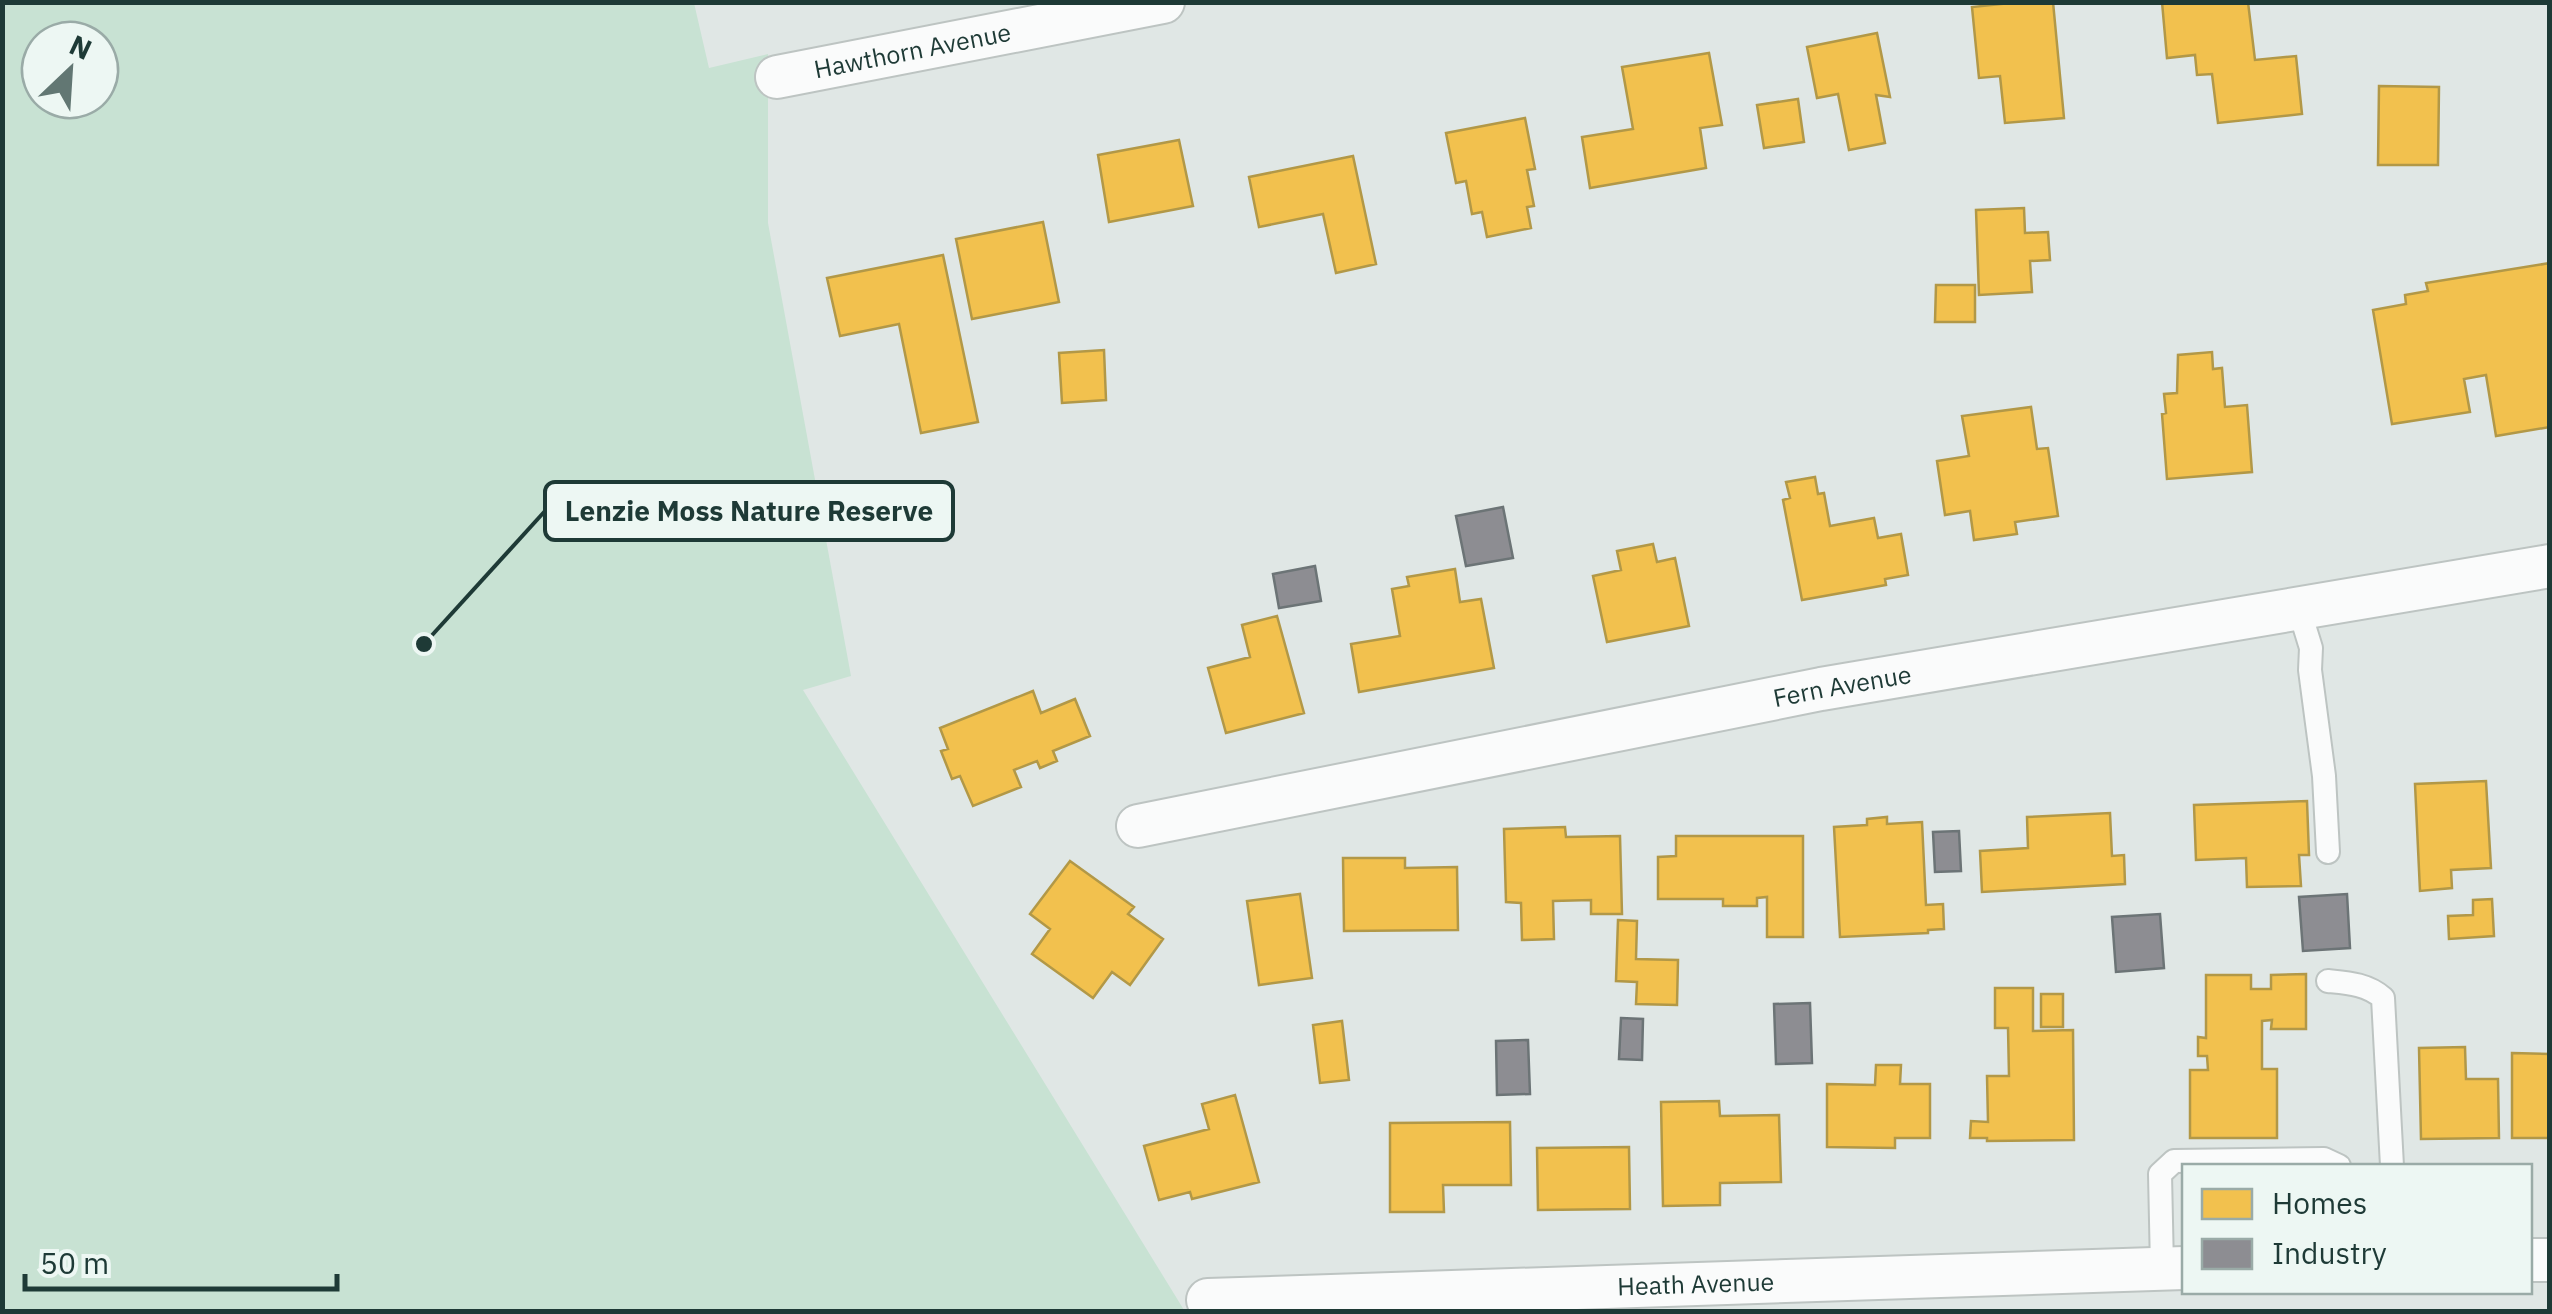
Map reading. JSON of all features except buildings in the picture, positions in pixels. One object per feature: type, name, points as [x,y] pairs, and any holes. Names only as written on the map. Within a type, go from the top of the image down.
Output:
[{"type":"street","name":"Hawthorn Avenue","points":[[777,76],[1163,2]]},
{"type":"street","name":"Fern Avenue","points":[[1138,826],[1821,689],[2550,566]]},
{"type":"street","name":"Heath Avenue","points":[[1208,1300],[2173,1268]]},
{"type":"lane","points":[[2299,608],[2310,648],[2328,852]]},
{"type":"lane","points":[[2328,980],[2357,984],[2383,998],[2392,1164]]},
{"type":"lane","points":[[2173,1268],[2160,1174],[2174,1161],[2324,1160],[2334,1164]]},
{"type":"green space","points":[[3,3],[694,3],[709,68],[768,54],[768,223],[851,676],[803,690],[1184,1310],[3,1312]]},
{"type":"place","name":"Lenzie Moss Nature Reserve","points":[[424,644]]}]
